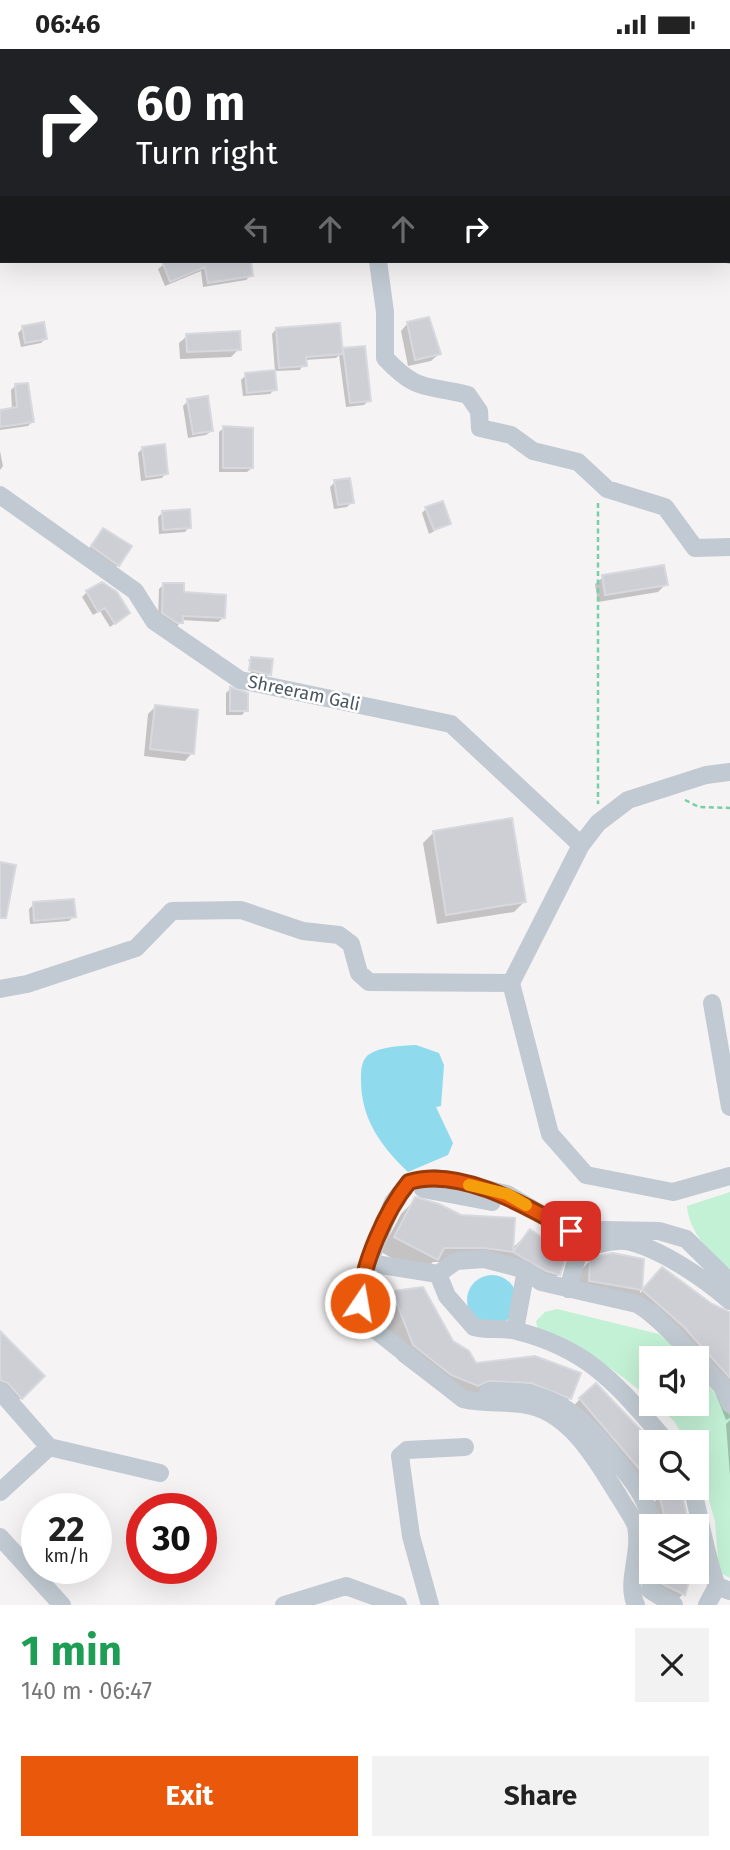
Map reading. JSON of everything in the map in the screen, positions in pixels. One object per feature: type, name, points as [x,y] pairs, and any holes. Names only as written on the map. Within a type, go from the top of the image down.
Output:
[{"type":"street","points":[[378,263],[385,312],[385,358],[402,376],[421,387],[468,395],[479,411],[480,428],[511,435],[533,451],[578,462],[607,489],[665,507],[695,548],[730,547]]},
{"type":"street","name":"Shreeram Gali","points":[[0,495],[135,591],[154,621],[240,680],[451,724],[581,845]]},
{"type":"street","points":[[730,772],[706,775],[628,800],[598,823],[581,845],[511,983],[550,1135],[586,1175],[673,1192],[730,1176]]},
{"type":"street","points":[[0,989],[27,984],[136,948],[172,911],[241,910],[303,931],[339,935],[351,944],[359,973],[369,982],[511,983]]},
{"type":"street","points":[[712,1003],[730,1107]]},
{"type":"street","points":[[636,1605],[630,1591],[638,1560],[635,1525],[598,1463],[573,1431],[534,1406],[478,1403],[463,1399],[369,1325],[360,1303],[360,1285],[393,1202],[409,1182],[436,1178],[507,1194],[571,1231],[588,1234],[604,1230],[636,1229],[659,1231],[686,1239],[730,1282]]},
{"type":"street","points":[[423,1189],[511,1208],[553,1231],[579,1250],[624,1241],[661,1255],[709,1282],[730,1301]]},
{"type":"street","points":[[568,1289],[579,1250]]},
{"type":"street","points":[[369,1263],[438,1274],[456,1261],[484,1259],[526,1270],[541,1282],[637,1304],[654,1315],[684,1346]]},
{"type":"street","points":[[515,1330],[526,1270]]},
{"type":"street","points":[[438,1274],[447,1296],[474,1327],[515,1330],[577,1353],[596,1366],[656,1430]]},
{"type":"street","points":[[709,1373],[720,1385],[730,1404]]},
{"type":"street","points":[[0,1391],[49,1447],[160,1473]]},
{"type":"street","points":[[488,1392],[527,1392],[579,1416],[646,1499],[650,1514]]},
{"type":"street","points":[[0,1492],[49,1447]]},
{"type":"street","points":[[430,1605],[411,1536],[400,1456],[407,1450],[465,1447]]},
{"type":"street","points":[[696,1500],[703,1526],[706,1556],[724,1589],[707,1605]]},
{"type":"street","points":[[0,1537],[55,1603]]},
{"type":"street","points":[[651,1584],[650,1590],[674,1605]]},
{"type":"street","points":[[284,1605],[346,1586],[398,1605]]},
{"type":"path","points":[[598,482],[598,823]]},
{"type":"path","points":[[663,789],[699,807],[730,809]]},
{"type":"green space","points":[[730,1192],[730,1269],[702,1242],[692,1225],[687,1206]]},
{"type":"green space","points":[[557,1309],[659,1334],[672,1346],[639,1346],[639,1390],[598,1360],[570,1344],[538,1331],[536,1321],[545,1312]]},
{"type":"green space","points":[[709,1385],[730,1416],[730,1578],[719,1572],[715,1521],[709,1500],[709,1430],[680,1430],[668,1416],[709,1416]]},
{"type":"water","points":[[416,1045],[439,1053],[444,1065],[441,1106],[436,1107],[453,1143],[448,1155],[408,1172],[374,1131],[362,1094],[361,1073],[364,1060],[373,1052]]},
{"type":"water","points":[[492,1275],[509,1283],[517,1300],[509,1317],[492,1325],[475,1317],[467,1300],[475,1283]]},
{"type":"building","points":[[163,263],[251,263],[253,276],[208,283],[205,267],[170,282]]},
{"type":"building","points":[[429,317],[441,354],[415,360],[407,322]]},
{"type":"building","points":[[44,322],[47,339],[25,343],[22,326]]},
{"type":"building","points":[[340,323],[343,354],[306,357],[307,366],[279,368],[276,328]]},
{"type":"building","points":[[240,331],[241,350],[187,352],[186,334]]},
{"type":"building","points":[[365,346],[371,401],[350,403],[343,348]]},
{"type":"building","points":[[275,370],[277,390],[247,393],[245,373]]},
{"type":"building","points":[[28,383],[34,422],[0,427],[0,410],[17,407],[15,384]]},
{"type":"building","points":[[208,396],[213,431],[193,434],[187,399]]},
{"type":"building","points":[[223,426],[253,428],[253,468],[223,468]]},
{"type":"building","points":[[165,444],[168,474],[146,477],[142,447]]},
{"type":"building","points":[[350,478],[354,503],[338,505],[334,480]]},
{"type":"building","points":[[443,501],[451,524],[434,530],[425,507]]},
{"type":"building","points":[[190,509],[191,528],[163,530],[162,511]]},
{"type":"building","points":[[103,528],[132,546],[119,566],[91,546]]},
{"type":"building","points":[[664,565],[668,585],[605,595],[602,575]]},
{"type":"building","points":[[102,582],[117,592],[130,613],[115,624],[105,608],[98,612],[86,591]]},
{"type":"building","points":[[163,583],[184,583],[184,592],[226,595],[225,618],[183,616],[183,623],[177,623],[162,613]]},
{"type":"building","points":[[251,657],[273,659],[271,675],[249,670]]},
{"type":"building","points":[[230,687],[248,693],[248,711],[230,711]]},
{"type":"building","points":[[155,705],[198,710],[194,754],[150,749]]},
{"type":"building","points":[[512,818],[526,902],[446,915],[433,831]]},
{"type":"building","points":[[0,862],[16,865],[6,918],[0,918]]},
{"type":"building","points":[[74,899],[76,917],[34,921],[33,902]]},
{"type":"building","points":[[415,1197],[439,1204],[461,1215],[515,1218],[513,1252],[484,1248],[444,1248],[438,1260],[394,1237]]},
{"type":"building","points":[[530,1229],[566,1255],[560,1275],[546,1271],[513,1252]]},
{"type":"building","points":[[612,1253],[644,1259],[642,1290],[589,1281],[590,1258]]},
{"type":"building","points":[[662,1267],[712,1304],[730,1312],[730,1378],[709,1355],[709,1346],[701,1346],[642,1290]]},
{"type":"building","points":[[423,1287],[453,1341],[469,1351],[476,1363],[535,1356],[581,1373],[571,1399],[531,1383],[488,1381],[478,1386],[451,1375],[413,1345],[392,1291]]},
{"type":"building","points":[[0,1331],[45,1376],[22,1399],[8,1383],[0,1380]]},
{"type":"building","points":[[596,1383],[641,1430],[639,1468],[579,1398]]},
{"type":"building","points":[[660,1500],[683,1500],[686,1514],[664,1514]]},
{"type":"building","points":[[662,1584],[688,1584],[685,1595]]},
{"type":"slow traffic","points":[[469,1185],[507,1194],[526,1205]]},
{"type":"route","points":[[360,1303],[360,1285],[393,1202],[409,1182],[436,1178],[507,1194],[571,1231]]}]
